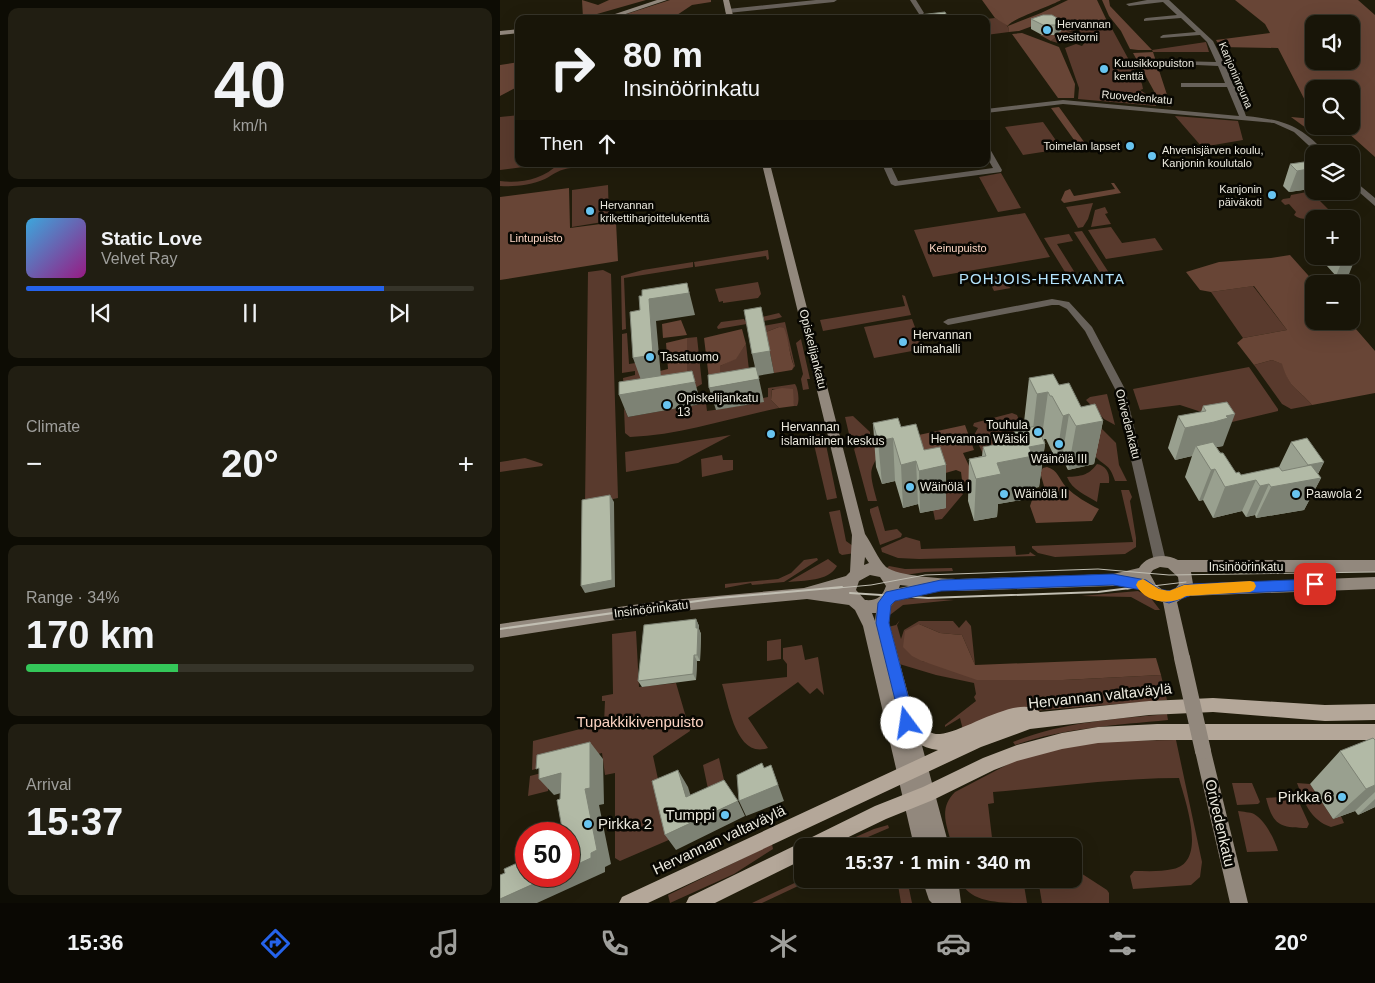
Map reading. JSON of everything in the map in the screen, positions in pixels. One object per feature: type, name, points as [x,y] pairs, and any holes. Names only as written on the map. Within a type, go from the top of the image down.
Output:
[{"type":"main road","points":[[616,15],[664,0]]},
{"type":"main road","points":[[726,0],[730,15]]},
{"type":"main road","points":[[500,33],[515,31]]},
{"type":"main road","name":"Opiskelijankatu","points":[[767,167],[859,534],[886,574]]},
{"type":"main road","name":"Opiskelijankatu","points":[[854,577],[859,534]]},
{"type":"main road","points":[[1160,561],[1178,566],[1186,580],[1184,590],[1175,596],[1169,597],[1156,594],[1145,579],[1149,564],[1160,561]]},
{"type":"main road","name":"Insinöörinkatu","points":[[1178,566],[1375,566]]},
{"type":"main road","points":[[937,838],[919,797],[870,626],[848,590],[854,577],[869,569],[941,585],[1145,579]]},
{"type":"main road","points":[[886,574],[893,586],[887,600],[882,623],[907,723],[912,772]]},
{"type":"main road","name":"Insinöörinkatu","points":[[500,631],[661,608],[804,594],[854,577]]},
{"type":"main road","name":"Insinöörinkatu","points":[[1184,590],[1375,583]]},
{"type":"main road","points":[[856,602],[873,607],[887,600],[941,585]]},
{"type":"main road","name":"Insinöörinkatu","points":[[804,594],[856,602]]},
{"type":"main road","name":"Orivedenkatu","points":[[1169,597],[1239,903]]},
{"type":"main road","name":"Hervannan valtaväylä","points":[[628,903],[977,740],[1030,721],[1149,708],[1213,705],[1325,713],[1375,712]]},
{"type":"main road","points":[[907,723],[920,738],[930,742],[941,742],[1016,715],[1064,717]]},
{"type":"main road","points":[[828,838],[881,812],[919,797],[1017,752],[1062,741],[1098,735],[1157,732],[1375,732]]},
{"type":"main road","points":[[919,797],[922,838]]},
{"type":"main road","points":[[695,903],[794,855]]},
{"type":"main road","points":[[933,888],[935,894],[947,903]]},
{"type":"main road","points":[[950,888],[952,903]]},
{"type":"street","points":[[728,10],[834,0]]},
{"type":"street","points":[[913,0],[921,13]]},
{"type":"street","points":[[1129,4],[1164,0]]},
{"type":"street","name":"Kanjoninreuna","points":[[1164,0],[1210,41],[1231,85],[1243,114],[1242,118]]},
{"type":"street","points":[[1146,20],[1182,16]]},
{"type":"street","points":[[1163,37],[1201,33]]},
{"type":"street","points":[[1177,63],[1221,64]]},
{"type":"street","points":[[1184,85],[1231,85]]},
{"type":"street","name":"Ruovedenkatu","points":[[990,111],[1063,102],[1242,118],[1285,123],[1297,130],[1313,145]]},
{"type":"street","points":[[887,167],[895,184],[998,170],[990,156]]},
{"type":"street","points":[[1360,189],[1375,203]]},
{"type":"street","name":"Orivedenkatu","points":[[948,322],[1052,302],[1063,302],[1071,306],[1080,323],[1089,329],[1120,389],[1160,561]]},
{"type":"green space","points":[[582,0],[598,5],[609,0],[646,0],[594,15],[583,15]]},
{"type":"green space","points":[[670,0],[711,0],[711,2],[692,5],[677,15],[623,15]]},
{"type":"green space","points":[[982,0],[1061,0],[1016,20],[1008,26],[995,18]]},
{"type":"green space","points":[[1068,0],[1097,0],[1107,21],[1104,23],[1082,24],[1082,29],[1061,33],[1051,41],[1040,35],[1054,35],[1061,30],[1038,24],[1019,31],[1009,32],[1008,26]]},
{"type":"green space","points":[[1102,0],[1109,0],[1110,6],[1152,50],[1130,49],[1121,31],[1109,16]]},
{"type":"green space","points":[[1235,0],[1358,0],[1375,15],[1375,157],[1350,135],[1360,135],[1360,80],[1305,80],[1305,100],[1278,48],[1220,47],[1216,40],[1270,33],[1265,24]]},
{"type":"green space","points":[[995,18],[1003,22],[1009,29],[1009,32],[990,34],[990,19]]},
{"type":"green space","name":"Kuusikkopuiston kenttä","points":[[1106,24],[1111,27],[1142,84],[1143,89],[1140,90],[1157,101],[1156,106],[1078,99],[1079,88],[1065,48],[1076,44],[1082,46],[1087,40],[1082,34],[1086,32],[1060,35],[1057,37],[1058,43],[1051,41],[1061,33],[1079,31],[1085,25]]},
{"type":"green space","points":[[1022,33],[1059,47],[1075,84],[1074,98],[1058,98],[1012,34]]},
{"type":"green space","points":[[1206,42],[1209,52],[1153,52],[1152,50]]},
{"type":"green space","points":[[1153,52],[1171,107],[1160,102],[1133,53]]},
{"type":"green space","points":[[515,63],[515,88],[500,96],[500,65]]},
{"type":"green space","points":[[1059,107],[1087,146],[1074,148],[1072,145],[1077,144],[1051,108]]},
{"type":"green space","points":[[515,115],[515,167],[524,167],[500,170],[500,117]]},
{"type":"green space","points":[[1175,116],[1238,121],[1243,140],[1202,147]]},
{"type":"green space","points":[[1291,117],[1305,118],[1305,127]]},
{"type":"green space","points":[[1043,122],[1062,149],[1023,155],[1005,127]]},
{"type":"green space","points":[[554,167],[571,167],[534,183],[500,186],[500,181],[523,181],[539,177]]},
{"type":"green space","name":"Keinupuisto","points":[[1001,173],[1021,208],[998,212],[979,177]]},
{"type":"green space","points":[[1111,183],[1114,183],[1121,193],[1064,203],[1061,200],[1065,191],[1070,189],[1074,196],[1115,189]]},
{"type":"green space","name":"Hervannan krikettiharjoittelukenttä","points":[[608,185],[609,221],[572,227],[572,190]]},
{"type":"green space","name":"Lintupuisto","points":[[569,188],[570,228],[616,222],[618,261],[500,280],[500,197]]},
{"type":"green space","points":[[1305,192],[1305,200],[1319,200],[1329,210],[1305,210],[1305,219],[1302,219],[1294,215],[1296,212],[1289,204],[1285,205],[1281,201],[1290,198],[1291,195]]},
{"type":"green space","points":[[1093,203],[1088,219],[1083,227],[1078,228],[1066,207]]},
{"type":"green space","points":[[1105,207],[1108,213],[1105,214],[1111,224],[1091,227],[1095,210]]},
{"type":"green space","name":"Keinupuisto","points":[[1025,213],[1050,257],[933,277],[914,230]]},
{"type":"green space","points":[[1111,227],[1122,243],[1155,238],[1163,250],[1106,259],[1088,230]]},
{"type":"green space","points":[[1082,231],[1111,276],[1103,277],[1074,232]]},
{"type":"green space","points":[[1069,234],[1073,241],[1057,244],[1077,276],[1083,276],[1084,278],[1070,280],[1044,238]]},
{"type":"green space","points":[[768,250],[769,259],[767,260],[766,256],[695,267],[694,262]]},
{"type":"green space","points":[[1290,255],[1308,275],[1305,275],[1305,330],[1357,330],[1375,351],[1375,393],[1312,405],[1291,384],[1282,364],[1272,360],[1254,365],[1237,343],[1243,338],[1287,330],[1254,286],[1211,292],[1200,290],[1186,272],[1219,262]]},
{"type":"green space","points":[[693,262],[693,267],[624,278],[626,329],[622,330],[621,276],[643,270]]},
{"type":"green space","points":[[603,270],[611,274],[618,498],[585,505],[588,272]]},
{"type":"green space","points":[[985,272],[997,274],[1001,281],[1011,288],[994,291]]},
{"type":"green space","points":[[758,282],[761,294],[758,298],[719,302],[715,289]]},
{"type":"green space","points":[[1253,286],[1287,330],[1243,338],[1211,292]]},
{"type":"green space","points":[[902,295],[905,296],[911,315],[823,331],[820,320],[905,306]]},
{"type":"green space","points":[[779,313],[782,317],[718,329],[717,327],[721,322],[744,319],[745,321]]},
{"type":"green space","points":[[912,319],[923,349],[874,358],[864,327]]},
{"type":"green space","points":[[681,320],[687,335],[663,338],[662,324]]},
{"type":"green space","points":[[785,322],[795,366],[792,370],[794,366],[787,340],[782,331],[779,327],[766,332],[763,326]]},
{"type":"green space","points":[[779,327],[784,328],[794,366],[792,370],[774,373],[766,332]]},
{"type":"green space","points":[[742,329],[746,344],[736,359],[720,366],[720,377],[709,379],[704,338]]},
{"type":"green space","points":[[627,333],[629,364],[642,362],[643,380],[687,377],[687,338],[697,337],[702,384],[695,388],[625,402],[623,378],[635,375],[635,371],[622,373],[622,334]]},
{"type":"green space","points":[[687,338],[687,377],[661,377],[660,371],[668,369],[666,343]]},
{"type":"green space","points":[[801,339],[810,379],[807,379],[809,389],[803,390],[801,379],[803,374],[796,343]]},
{"type":"green space","points":[[746,344],[749,370],[720,377],[720,366],[736,358]]},
{"type":"green space","points":[[1272,360],[1283,364],[1291,384],[1312,405],[1291,409],[1282,404],[1254,365]]},
{"type":"green space","points":[[1249,367],[1278,411],[1232,422],[1180,405],[1140,410],[1133,389]]},
{"type":"green space","points":[[795,384],[798,395],[797,406],[794,406],[792,394],[772,389],[771,400],[779,408],[668,433],[630,437],[625,433],[624,408],[628,417],[706,403],[707,411],[763,402],[763,398],[768,397],[768,388]]},
{"type":"green space","points":[[782,388],[793,389],[794,406],[779,408],[771,400],[772,390]]},
{"type":"green space","points":[[1107,394],[1115,425],[1104,419],[1086,400],[1090,397]]},
{"type":"green space","points":[[1012,413],[1017,415],[1028,442],[985,458],[974,435],[978,428],[973,426],[974,423]]},
{"type":"green space","points":[[853,416],[870,434],[856,437],[849,434],[845,417]]},
{"type":"green space","points":[[1093,420],[1116,443],[1119,465],[1127,481],[1115,481],[1108,468],[1094,455]]},
{"type":"green space","points":[[965,425],[974,450],[963,453],[969,466],[979,463],[968,484],[962,480],[961,472],[956,470],[942,474],[914,436]]},
{"type":"green space","points":[[731,435],[678,463],[626,472],[625,452]]},
{"type":"green space","points":[[824,435],[837,498],[827,500],[812,436]]},
{"type":"green space","points":[[888,440],[874,463],[871,474],[877,501],[868,501],[854,449],[857,446]]},
{"type":"green space","points":[[722,455],[723,460],[733,460],[733,470],[702,477],[701,459]]},
{"type":"green space","points":[[525,458],[543,464],[542,466],[500,472],[500,462]]},
{"type":"green space","points":[[1097,464],[1105,469],[1108,474],[1109,483],[1100,483],[1097,502],[1076,489],[1067,477],[1084,475]]},
{"type":"green space","points":[[1047,467],[1056,473],[1073,493],[1099,509],[1092,521],[1036,523],[1030,506],[1033,497],[1046,493],[1040,472],[1043,468]]},
{"type":"green space","points":[[945,483],[949,487],[949,491],[961,491],[963,494],[942,519],[935,520],[933,510]]},
{"type":"green space","points":[[1121,490],[1129,490],[1132,497],[1130,501],[1136,547],[1125,554],[1055,557],[1038,553],[1032,548],[1032,546],[1133,542]]},
{"type":"green space","points":[[878,506],[885,531],[897,529],[902,534],[901,537],[880,545],[870,512],[870,509]]},
{"type":"green space","points":[[840,510],[846,541],[853,546],[855,553],[842,555],[839,553],[829,512]]},
{"type":"green space","points":[[906,537],[920,541],[921,549],[1015,546],[1016,555],[1029,554],[1030,552],[1036,556],[919,559],[898,558],[882,552],[881,548]]},
{"type":"green space","points":[[817,558],[818,560],[784,582],[752,585],[751,583],[725,588],[725,584],[778,579],[791,573],[804,560]]},
{"type":"green space","points":[[828,559],[837,566],[828,575],[822,578],[788,582]]},
{"type":"green space","points":[[889,566],[905,569],[952,568],[953,571],[925,572],[899,576],[887,568]]},
{"type":"green space","points":[[1138,591],[1150,597],[1160,610],[1155,610],[1131,597],[1081,596]]},
{"type":"green space","points":[[898,598],[954,600],[903,605],[886,618],[892,603]]},
{"type":"green space","points":[[900,620],[897,625],[901,639],[904,630],[919,621],[953,621],[959,628],[966,620],[971,626],[975,665],[962,635],[940,633],[919,624],[922,661],[938,665],[1063,680],[1161,675],[1167,700],[1021,712],[963,730],[960,718],[945,727],[945,725],[976,701],[974,697],[976,694],[974,683],[936,675],[896,663],[888,627],[896,625]]},
{"type":"green space","points":[[919,624],[940,633],[962,635],[975,665],[1156,658],[1161,675],[1063,680],[977,680],[912,656],[903,647],[905,631]]},
{"type":"green space","name":"Tupakkikivenpuisto","points":[[636,631],[639,687],[676,683],[690,731],[653,756],[671,839],[620,861],[615,858],[615,773],[605,775],[602,753],[532,770],[533,741],[604,723],[605,701],[602,701],[602,696],[613,694],[612,634]]},
{"type":"green space","points":[[781,639],[781,659],[767,661],[767,641]]},
{"type":"green space","points":[[802,645],[805,660],[818,657],[824,695],[817,688],[810,694],[798,682],[748,718],[768,748],[757,749],[748,746],[736,728],[722,684],[787,677],[787,664],[783,659],[783,648]]},
{"type":"green space","points":[[1167,714],[1168,720],[1071,731],[1015,745],[1013,742],[1032,735],[1070,726]]},
{"type":"green space","points":[[1176,740],[1202,862],[1200,877],[1191,885],[1133,889],[1130,876],[1134,871],[1173,869],[1184,864],[1190,855],[1192,843],[1189,815],[1179,778],[1109,781],[993,792],[994,803],[988,804],[992,838],[950,838],[945,811],[950,798],[955,792],[1016,760],[1056,749],[1104,741]]},
{"type":"green space","points":[[719,758],[724,780],[708,789],[703,765]]},
{"type":"green space","points":[[549,771],[548,791],[528,796],[530,776]]},
{"type":"green space","points":[[1232,783],[1252,783],[1260,802],[1258,804],[1237,805]]},
{"type":"green space","points":[[1297,783],[1310,784],[1333,819],[1341,816],[1344,823],[1331,827],[1318,820],[1305,803]]},
{"type":"green space","points":[[1292,796],[1298,800],[1309,824],[1307,828],[1284,826],[1271,814],[1266,798]]},
{"type":"green space","points":[[1238,811],[1252,813],[1262,821],[1275,841],[1278,851],[1247,852]]},
{"type":"green space","points":[[888,825],[889,828],[866,838],[853,838]]},
{"type":"green space","points":[[772,844],[773,849],[734,874],[670,903],[668,895]]},
{"type":"green space","points":[[1082,874],[1109,893],[1109,903],[1042,903],[1040,888],[1082,888]]},
{"type":"green space","points":[[794,883],[794,888],[762,903],[752,903]]},
{"type":"green space","points":[[898,888],[909,888],[912,903],[901,903]]},
{"type":"green space","points":[[965,888],[1024,888],[1027,903],[996,902],[970,893]]},
{"type":"building","points":[[945,12],[947,15],[919,15]]},
{"type":"building","points":[[1043,15],[1052,15],[1062,21],[1055,25],[1043,25],[1031,19]]},
{"type":"building","points":[[1305,162],[1305,170],[1297,171],[1290,164]]},
{"type":"building","points":[[687,283],[689,293],[649,299],[653,355],[633,358],[630,312],[640,310],[639,296],[642,296],[642,290]]},
{"type":"building","points":[[761,307],[770,351],[752,354],[744,310]]},
{"type":"building","points":[[756,367],[759,379],[709,388],[708,375]]},
{"type":"building","points":[[692,371],[695,382],[619,395],[619,382]]},
{"type":"building","points":[[1053,374],[1059,385],[1069,383],[1081,407],[1095,404],[1103,421],[1076,426],[1069,414],[1063,416],[1048,392],[1037,394],[1029,378]]},
{"type":"building","points":[[1227,402],[1235,414],[1214,422],[1185,428],[1178,416],[1206,411],[1203,406]]},
{"type":"building","points":[[898,418],[901,427],[916,424],[924,450],[940,447],[946,465],[919,471],[916,461],[901,465],[893,438],[878,441],[873,423]]},
{"type":"building","points":[[1037,426],[1045,444],[1029,447],[1033,456],[997,463],[1001,474],[976,479],[969,459],[986,456],[983,447],[1018,440],[1014,430]]},
{"type":"building","points":[[1307,438],[1324,462],[1308,465],[1291,442]]},
{"type":"building","points":[[1213,442],[1236,473],[1239,472],[1241,475],[1279,467],[1282,471],[1311,465],[1321,478],[1271,487],[1269,484],[1260,486],[1256,480],[1225,487],[1215,469],[1211,470],[1196,446]]},
{"type":"building","points":[[610,495],[612,580],[581,586],[582,500]]},
{"type":"building","points":[[696,619],[696,628],[698,628],[697,655],[694,655],[693,674],[638,681],[644,625]]},
{"type":"building","points":[[1373,738],[1375,740],[1375,785],[1366,789],[1340,751]]},
{"type":"building","points":[[590,742],[590,788],[585,789],[597,850],[591,853],[591,858],[580,863],[580,822],[561,822],[557,800],[560,799],[561,773],[539,779],[539,768],[536,769],[537,755]]},
{"type":"building","points":[[762,763],[764,768],[771,765],[778,785],[739,801],[737,775]]},
{"type":"building","points":[[678,770],[686,797],[724,780],[738,801],[665,835],[652,781]]},
{"type":"building","points":[[515,864],[515,887],[527,887],[500,899],[500,875],[505,873],[504,869]]},
{"type":"tram line","points":[[827,589],[871,585],[925,575],[1098,569],[1169,575],[1375,572]]},
{"type":"tram line","points":[[1127,589],[1186,582]]},
{"type":"tram line","points":[[500,629],[719,598],[842,587]]},
{"type":"tram line","points":[[850,593],[928,598],[1098,592],[1138,587]]},
{"type":"slow traffic","points":[[1143,585],[1146,585],[1156,594],[1169,597],[1180,594],[1184,590],[1250,586]]},
{"type":"place","name":"Hervannan vesitorni","points":[[1047,30]]},
{"type":"place","name":"Kuusikkopuiston kenttä","points":[[1104,69]]},
{"type":"place","name":"Toimelan lapset","points":[[1130,146]]},
{"type":"place","name":"Ahvenisjärven koulu, Kanjonin koulutalo","points":[[1152,156]]},
{"type":"place","name":"Kanjonin päiväkoti","points":[[1272,195]]},
{"type":"place","name":"Hervannan krikettiharjoittelukenttä","points":[[590,211]]},
{"type":"place","name":"Hervannan uimahalli","points":[[903,342]]},
{"type":"place","name":"Tasatuomo","points":[[650,357]]},
{"type":"place","name":"Opiskelijankatu 13","points":[[667,405]]},
{"type":"place","name":"Touhula Hervannan Wäiski","points":[[1038,432]]},
{"type":"place","name":"Hervannan islamilainen keskus","points":[[771,434]]},
{"type":"place","name":"Wäinölä III","points":[[1059,444]]},
{"type":"place","name":"Wäinölä I","points":[[910,487]]},
{"type":"place","name":"Wäinölä II","points":[[1004,494]]},
{"type":"place","name":"Paawola 2","points":[[1296,494]]},
{"type":"place","name":"Pirkka 6","points":[[1342,797]]},
{"type":"place","name":"Tumppi","points":[[725,815]]},
{"type":"place","name":"Pirkka 2","points":[[588,824]]},
{"type":"district","name":"POHJOIS-HERVANTA","points":[[1042,279]]},
{"type":"route","points":[[907,723],[882,623],[884,603],[891,596],[941,585],[1099,580],[1146,585],[1156,594],[1169,597],[1180,594],[1184,590],[1192,589],[1315,584]]}]
